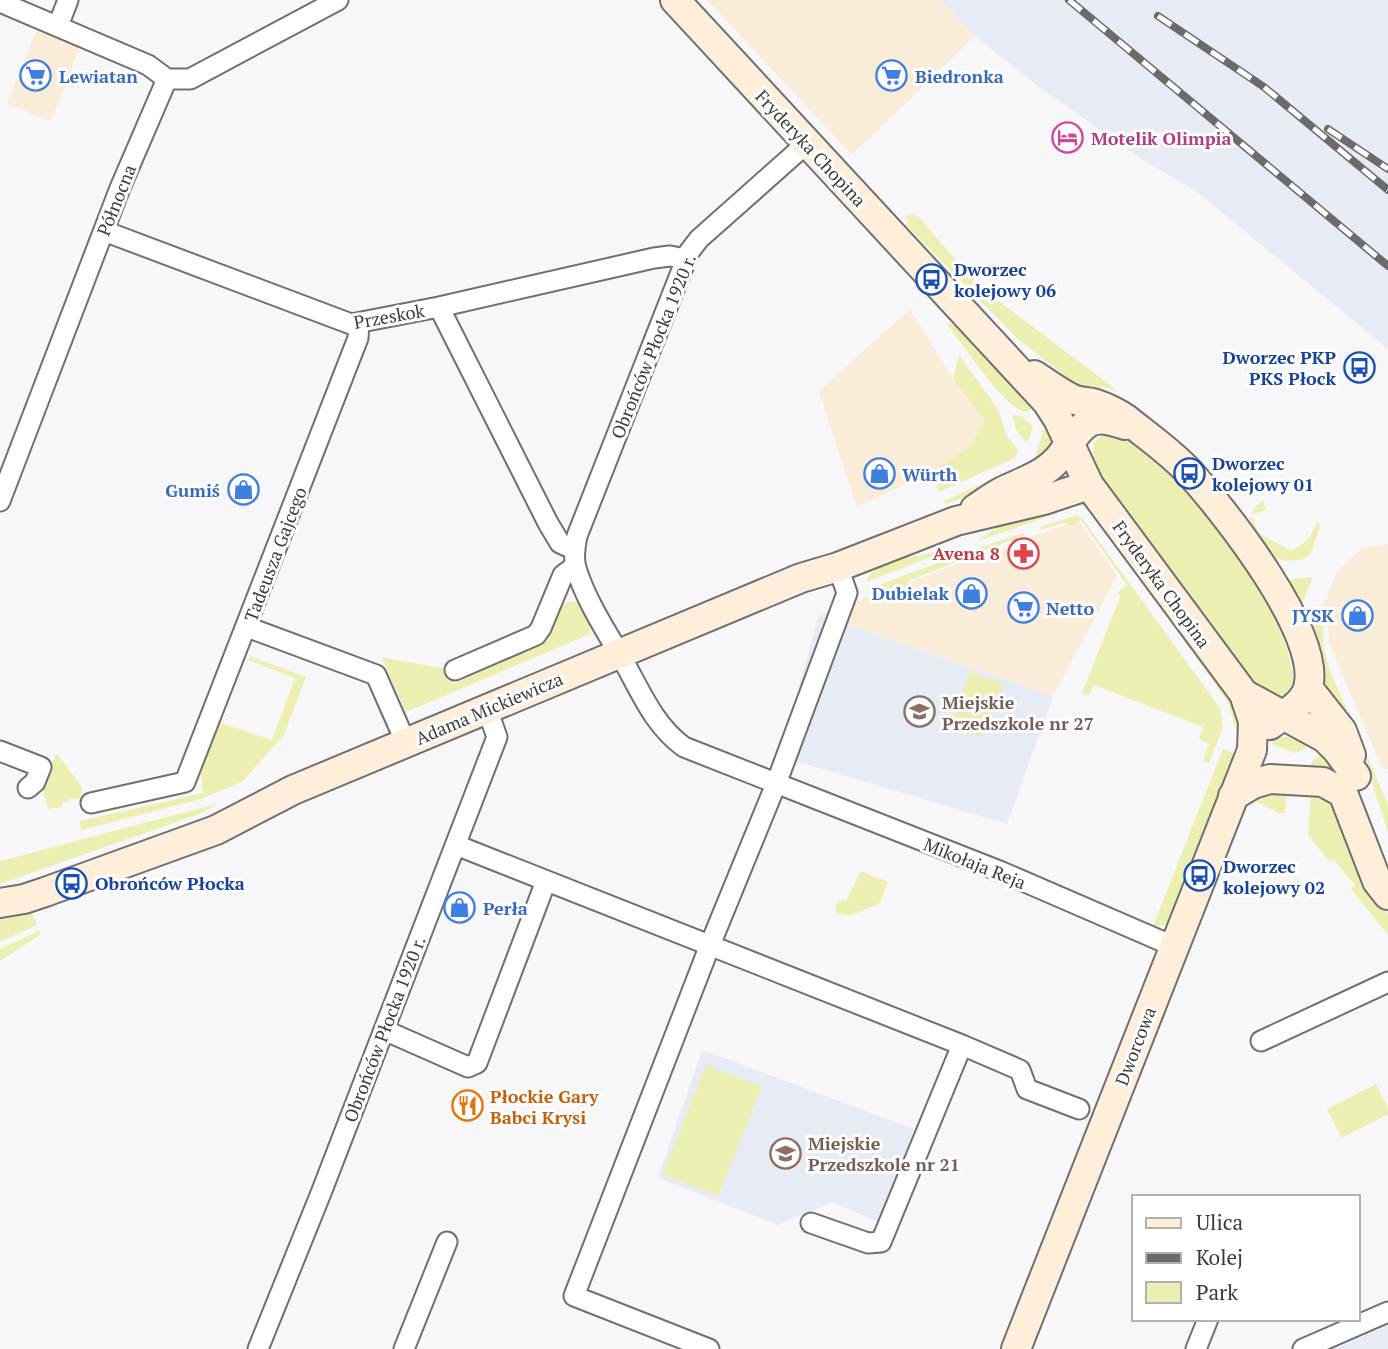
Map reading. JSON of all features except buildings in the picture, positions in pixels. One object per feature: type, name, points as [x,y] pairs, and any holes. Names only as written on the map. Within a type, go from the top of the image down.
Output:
[{"type":"street","points":[[58,26],[68,0]]},
{"type":"street","points":[[0,2],[148,65],[167,79],[190,79],[338,0]]},
{"type":"street","name":"Fryderyka Chopina","points":[[675,0],[1047,402],[1058,419],[1089,485],[1244,694],[1325,738],[1356,776]]},
{"type":"street","name":"Północna","points":[[0,501],[104,231],[167,79]]},
{"type":"street","name":"Obrońców Płocka 1920 r.","points":[[455,670],[536,635],[541,628],[563,575],[575,558],[577,536],[686,259],[699,239],[806,144]]},
{"type":"street","name":"Przeskok","points":[[104,231],[344,323],[359,324],[654,258],[670,256],[686,259]]},
{"type":"street","points":[[439,307],[548,523],[560,542],[575,558]]},
{"type":"street","name":"Tadeusza Gajcego","points":[[91,803],[185,782],[358,338],[359,324]]},
{"type":"street","name":"Fryderyka Chopina","points":[[1005,356],[1076,400],[1098,404],[1122,416],[1165,449],[1189,472],[1260,562],[1292,620],[1307,656],[1308,688],[1342,731],[1351,752],[1356,776],[1388,867]]},
{"type":"street","name":"Adama Mickiewicza","points":[[956,521],[1057,461],[1087,424],[1098,419],[1111,420],[1138,429]]},
{"type":"street","name":"Adama Mickiewicza","points":[[8,904],[216,830],[293,790],[801,578],[956,521],[1044,500],[1089,485]]},
{"type":"street","name":"Mikołaja Reja","points":[[575,558],[606,634],[648,707],[674,740],[684,747],[1002,872],[1173,946]]},
{"type":"street","points":[[709,1349],[574,1296],[776,783],[847,593],[838,566]]},
{"type":"street","points":[[247,627],[376,676],[406,743]]},
{"type":"street","name":"Dworcowa","points":[[1016,1349],[1254,743],[1266,728],[1302,699],[1308,688]]},
{"type":"street","points":[[1244,694],[1253,721],[1254,743]]},
{"type":"street","name":"Obrońców Płocka 1920 r.","points":[[258,1349],[497,737],[487,709]]},
{"type":"street","points":[[0,751],[41,767],[35,782],[28,788]]},
{"type":"street","points":[[1233,796],[1253,783],[1270,779],[1323,782],[1343,793],[1377,881],[1388,895]]},
{"type":"street","points":[[456,845],[962,1045],[1020,1070],[1027,1089],[1079,1110]]},
{"type":"street","points":[[384,1030],[468,1067],[477,1063],[546,881]]},
{"type":"street","points":[[1261,1041],[1388,982]]},
{"type":"street","points":[[811,1223],[869,1243],[881,1242],[962,1045]]},
{"type":"street","points":[[404,1349],[447,1242]]},
{"type":"street","points":[[1303,1349],[1388,1312]]},
{"type":"street","points":[[1196,1349],[1207,1321]]},
{"type":"shaded area","points":[[707,0],[940,0],[975,36],[852,155]]},
{"type":"shaded area","points":[[940,0],[1388,0],[1388,349],[1197,192],[1143,160],[1039,87],[975,36]]},
{"type":"shaded area","points":[[36,31],[80,47],[51,121],[7,104]]},
{"type":"shaded area","points":[[910,309],[953,379],[984,420],[971,446],[933,471],[857,507],[819,391]]},
{"type":"shaded area","points":[[1078,520],[1117,576],[1053,696],[819,615]]},
{"type":"shaded area","points":[[1388,544],[1388,769],[1382,768],[1330,645],[1324,604],[1338,570],[1363,548]]},
{"type":"shaded area","name":"Miejskie Przedszkole nr 27","points":[[819,615],[1053,696],[1007,824],[779,756]]},
{"type":"shaded area","name":"Miejskie Przedszkole nr 21","points":[[702,1050],[914,1129],[879,1222],[832,1202],[778,1225],[658,1178]]},
{"type":"shaded area","points":[[1388,1325],[1388,1349],[1335,1349]]},
{"type":"green space","points":[[913,214],[919,217],[977,285],[1118,391],[1080,387],[1018,339],[906,225],[908,220],[905,216]]},
{"type":"green space","points":[[959,323],[1037,404],[1025,411],[1005,398],[947,324]]},
{"type":"green space","points":[[959,355],[998,409],[1007,436],[1018,450],[1015,458],[939,492],[933,471],[971,446],[984,420],[953,379]]},
{"type":"green space","points":[[1013,415],[1023,417],[1033,426],[1029,439],[1025,442],[1016,430]]},
{"type":"green space","points":[[1048,415],[1053,429],[1052,449],[1050,454],[1034,461]]},
{"type":"green space","points":[[1105,433],[1131,441],[1161,463],[1193,495],[1224,535],[1252,577],[1274,618],[1289,655],[1293,683],[1283,696],[1277,699],[1260,696],[1116,500],[1093,461],[1094,442]]},
{"type":"green space","points":[[1016,468],[1020,474],[948,504],[944,501]]},
{"type":"green space","points":[[1079,500],[1084,502],[1235,703],[1241,734],[1235,727],[1228,702],[1099,522],[1086,507],[1074,503]]},
{"type":"green space","points":[[1263,500],[1266,510],[1252,515],[1258,533],[1290,550],[1308,539],[1318,520],[1320,527],[1310,555],[1288,561],[1270,556],[1266,552],[1250,520],[1254,508]]},
{"type":"green space","points":[[1043,508],[1047,517],[978,541],[1004,522]]},
{"type":"green space","points":[[1075,516],[1082,518],[1220,708],[1223,727],[1209,763],[1203,761],[1209,744],[1199,739],[1203,727],[1094,685],[1088,696],[1082,693],[1120,597],[1118,592],[1127,585],[1081,520],[1071,526],[1064,522],[1042,530],[1040,527]]},
{"type":"green space","points":[[1023,533],[1024,535],[908,581],[897,601],[881,598],[868,589],[978,548]]},
{"type":"green space","points":[[938,551],[939,554],[866,582],[871,573],[887,562]]},
{"type":"green space","points":[[1313,577],[1297,616],[1286,580]]},
{"type":"green space","points":[[565,603],[581,603],[594,626],[591,627],[590,634],[406,712],[381,657],[446,669],[453,684],[547,641],[557,611]]},
{"type":"green space","points":[[1316,617],[1325,619],[1325,654],[1347,710],[1336,714],[1326,697],[1324,678],[1316,661],[1311,633]]},
{"type":"green space","points":[[250,656],[306,677],[284,735],[242,782],[198,800],[81,830],[80,821],[203,793],[200,767],[219,722],[272,740],[295,678],[248,660]]},
{"type":"green space","points":[[970,672],[1003,684],[982,737],[950,725]]},
{"type":"green space","points":[[1354,725],[1388,805],[1388,833]]},
{"type":"green space","points":[[1298,734],[1316,739],[1296,753],[1271,744],[1277,739]]},
{"type":"green space","points":[[1223,749],[1234,753],[1177,916],[1167,925],[1153,926]]},
{"type":"green space","points":[[1326,749],[1341,774],[1311,769],[1310,764]]},
{"type":"green space","points":[[56,754],[82,787],[81,799],[69,799],[69,802],[62,802],[62,807],[49,809],[42,789]]},
{"type":"green space","points":[[1287,787],[1285,813],[1279,813],[1247,797]]},
{"type":"green space","points":[[1311,790],[1339,807],[1376,897],[1388,915],[1388,935],[1351,889],[1355,885],[1333,859],[1330,862],[1308,835]]},
{"type":"green space","points":[[220,803],[199,814],[0,884],[0,861]]},
{"type":"green space","points":[[861,871],[888,882],[879,904],[849,916],[836,913],[835,907],[839,901],[846,901]]},
{"type":"green space","points":[[30,909],[37,925],[0,942],[0,919]]},
{"type":"green space","points":[[39,931],[41,934],[0,961],[0,949]]},
{"type":"green space","points":[[706,1065],[762,1087],[718,1196],[663,1174]]},
{"type":"green space","points":[[1376,1084],[1388,1108],[1388,1114],[1342,1138],[1327,1109]]},
{"type":"railway","points":[[1069,0],[1388,266]]},
{"type":"railway","points":[[1158,16],[1264,87],[1388,190]]},
{"type":"railway","points":[[1328,129],[1388,169]]},
{"type":"place","name":"Lewiatan","points":[[36,76]]},
{"type":"place","name":"Biedronka","points":[[892,76]]},
{"type":"place","name":"Motelik Olimpia","points":[[1068,138]]},
{"type":"place","name":"Dworzec kolejowy 06","points":[[931,279]]},
{"type":"place","name":"Dworzec PKP PKS Płock","points":[[1359,367]]},
{"type":"place","name":"Dworzec kolejowy 01","points":[[1189,473]]},
{"type":"place","name":"Würth","points":[[879,474]]},
{"type":"place","name":"Gumiś","points":[[243,490]]},
{"type":"place","name":"Avena 8","points":[[1023,553]]},
{"type":"place","name":"Dubielak","points":[[972,593]]},
{"type":"place","name":"Netto","points":[[1023,608]]},
{"type":"place","name":"JYSK","points":[[1357,615]]},
{"type":"place","name":"Miejskie Przedszkole nr 27","points":[[919,712]]},
{"type":"place","name":"Dworzec kolejowy 02","points":[[1200,876]]},
{"type":"place","name":"Obrońców Płocka","points":[[72,883]]},
{"type":"place","name":"Perła","points":[[460,908]]},
{"type":"place","name":"Płockie Gary Babci Krysi","points":[[467,1106]]},
{"type":"place","name":"Miejskie Przedszkole nr 21","points":[[785,1153]]}]
